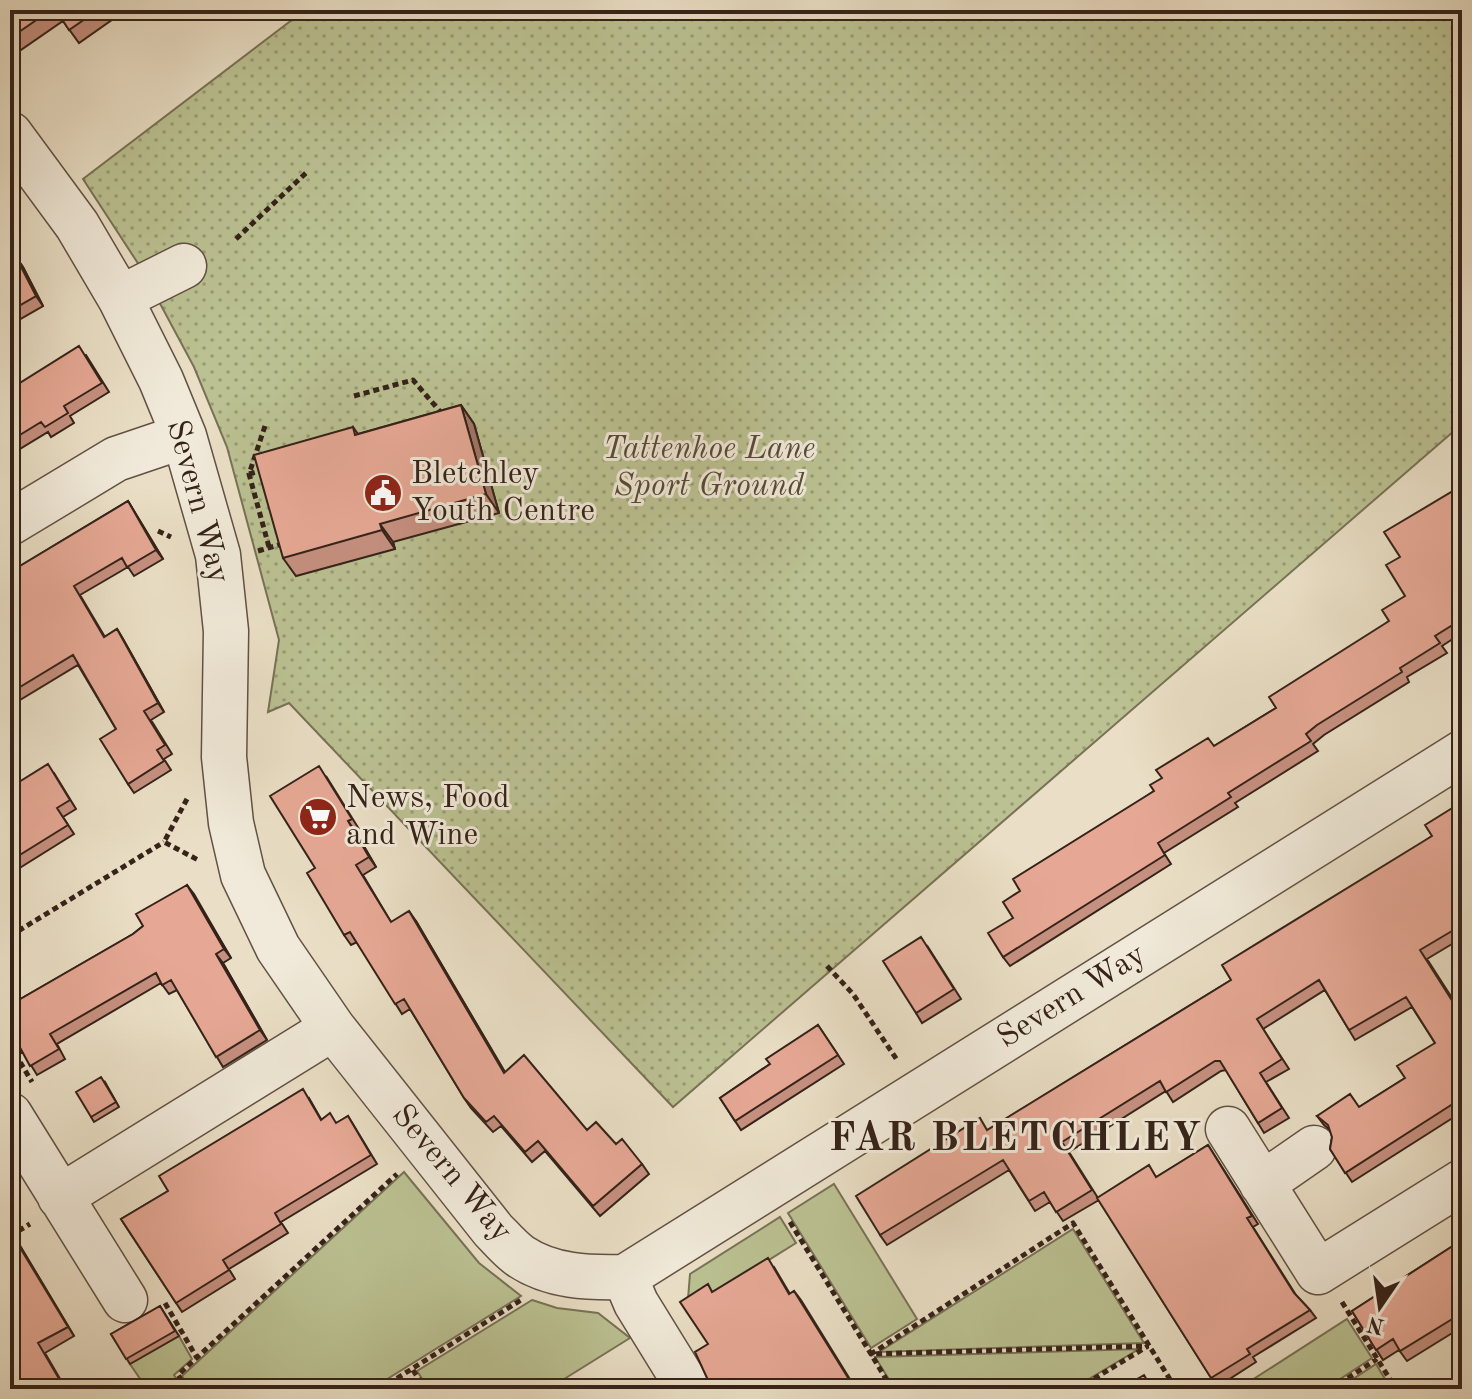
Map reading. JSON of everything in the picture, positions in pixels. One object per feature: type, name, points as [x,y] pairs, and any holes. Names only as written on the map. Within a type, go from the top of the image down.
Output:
[{"type":"street","name":"Severn Way","points":[[10,134],[77,225],[120,298],[161,380],[184,436],[218,555],[226,631],[224,757],[231,823],[243,875],[278,948],[333,1028],[493,1230],[520,1256],[554,1272],[589,1278],[625,1277],[1462,753]]},
{"type":"street","points":[[120,298],[184,266]]},
{"type":"street","points":[[10,523],[116,459],[184,436]]},
{"type":"street","points":[[60,1197],[333,1028]]},
{"type":"street","points":[[10,1115],[125,1300]]},
{"type":"street","points":[[1228,1129],[1318,1272],[1462,1182]]},
{"type":"street","points":[[1262,1184],[1314,1148]]},
{"type":"street","points":[[625,1277],[636,1303],[689,1389]]},
{"type":"path","points":[[236,239],[308,171]]},
{"type":"path","points":[[354,396],[413,380],[445,418],[430,422]]},
{"type":"path","points":[[265,426],[249,474],[269,547]]},
{"type":"path","points":[[249,474],[264,469]]},
{"type":"path","points":[[251,552],[282,544]]},
{"type":"path","points":[[10,936],[164,842],[189,796]]},
{"type":"path","points":[[164,842],[207,864]]},
{"type":"path","points":[[827,966],[853,994],[902,1068]]},
{"type":"path","points":[[187,1389],[178,1375],[404,1168]]},
{"type":"path","points":[[783,1211],[892,1389]]},
{"type":"path","points":[[871,1354],[1073,1223],[1176,1389]]},
{"type":"path","points":[[380,1389],[529,1295]]},
{"type":"path","points":[[1341,1299],[1396,1389]]},
{"type":"path","points":[[871,1354],[1149,1346]]},
{"type":"path","points":[[1077,1389],[1149,1346]]},
{"type":"path","points":[[1331,1389],[1377,1359]]},
{"type":"path","points":[[413,1369],[425,1389]]},
{"type":"green space","name":"Tattenhoe Lane Sport Ground","points":[[305,10],[1462,10],[1462,424],[673,1107],[289,703],[268,712],[279,640],[227,447],[194,367],[141,268],[83,179]]},
{"type":"green space","points":[[404,1172],[479,1263],[521,1296],[371,1389],[190,1389],[182,1376]]},
{"type":"green space","points":[[834,1184],[917,1319],[871,1348],[788,1213]]},
{"type":"green space","points":[[780,1217],[796,1243],[687,1311],[690,1274]]},
{"type":"green space","points":[[1073,1229],[1144,1343],[879,1352]]},
{"type":"green space","points":[[532,1300],[557,1308],[598,1313],[630,1338],[548,1389],[429,1389],[417,1371]]},
{"type":"green space","points":[[1347,1319],[1372,1358],[1325,1389],[1238,1389]]},
{"type":"green space","points":[[179,1336],[192,1359],[174,1375],[182,1389],[147,1389],[130,1364]]},
{"type":"green space","points":[[1139,1349],[1072,1389],[895,1389],[875,1357]]},
{"type":"green space","points":[[1376,1364],[1391,1389],[1347,1389],[1344,1385]]},
{"type":"building","points":[[10,10],[51,10],[10,38]]},
{"type":"building","points":[[56,10],[98,10],[69,30]]},
{"type":"building","points":[[10,249],[36,296],[10,311]]},
{"type":"building","points":[[79,346],[102,383],[64,406],[68,413],[45,427],[41,422],[10,441],[10,371],[18,384]]},
{"type":"building","name":"Bletchley Youth Centre","points":[[461,405],[486,494],[380,524],[382,530],[283,558],[254,455],[353,427],[355,435]]},
{"type":"building","points":[[1458,488],[1462,495],[1462,619],[1435,636],[1440,643],[1400,668],[1402,672],[1317,725],[1306,734],[1311,741],[1228,793],[1231,797],[1158,843],[1165,855],[1003,957],[988,933],[1013,918],[1003,902],[1020,891],[1013,879],[1154,791],[1150,785],[1162,778],[1156,770],[1208,738],[1214,746],[1276,708],[1269,697],[1389,621],[1382,610],[1405,596],[1386,565],[1400,557],[1384,532]]},
{"type":"building","points":[[128,501],[156,550],[127,567],[122,558],[74,586],[104,637],[117,629],[158,703],[144,711],[165,745],[157,750],[164,761],[128,784],[100,739],[116,729],[73,655],[10,693],[10,572]]},
{"type":"building","points":[[48,764],[70,800],[57,808],[68,825],[10,861],[10,794],[14,791],[11,787]]},
{"type":"building","points":[[319,766],[352,819],[348,821],[369,857],[356,865],[391,922],[409,911],[504,1073],[524,1055],[587,1130],[596,1122],[616,1144],[622,1139],[642,1164],[593,1206],[538,1141],[525,1152],[494,1116],[486,1122],[464,1098],[404,999],[395,1004],[350,932],[344,935],[307,873],[315,868],[270,796]]},
{"type":"building","points":[[1462,802],[1462,925],[1420,950],[1453,1002],[1460,997],[1462,1000],[1462,1098],[1345,1173],[1330,1149],[1332,1137],[1328,1125],[1317,1116],[1350,1094],[1359,1107],[1405,1078],[1397,1066],[1435,1043],[1406,997],[1349,1030],[1319,980],[1257,1019],[1282,1059],[1260,1073],[1282,1108],[1258,1123],[1220,1061],[1215,1061],[1166,1092],[1160,1081],[1062,1142],[1092,1190],[1056,1212],[1044,1192],[1029,1201],[1003,1160],[880,1235],[856,1196],[980,1118],[987,1130],[1231,980],[1222,965],[1432,836],[1425,825]]},
{"type":"building","points":[[187,885],[224,949],[216,954],[260,1030],[216,1057],[171,980],[162,985],[156,973],[50,1034],[59,1049],[30,1066],[17,1042],[10,1047],[10,1005],[133,934],[143,926],[136,914]]},
{"type":"building","points":[[921,937],[954,989],[916,1013],[883,961]]},
{"type":"building","points":[[818,1025],[838,1055],[735,1121],[720,1098],[770,1064],[766,1059]]},
{"type":"building","points":[[101,1077],[116,1102],[91,1117],[76,1092]]},
{"type":"building","points":[[303,1089],[321,1120],[330,1113],[336,1123],[348,1116],[371,1155],[275,1213],[281,1224],[223,1260],[229,1270],[176,1303],[121,1219],[168,1191],[159,1176]]},
{"type":"building","points":[[1208,1145],[1252,1216],[1247,1218],[1294,1293],[1310,1310],[1247,1349],[1250,1354],[1211,1378],[1097,1198],[1149,1165],[1156,1177]]},
{"type":"building","points":[[10,1231],[68,1327],[38,1343],[65,1389],[10,1389]]},
{"type":"building","points":[[1462,1240],[1462,1313],[1400,1351],[1393,1339],[1376,1350],[1352,1311]]},
{"type":"building","points":[[768,1258],[789,1294],[794,1291],[855,1389],[792,1389],[787,1381],[774,1389],[720,1389],[718,1386],[705,1389],[707,1378],[695,1352],[708,1344],[680,1302],[708,1284],[712,1292]]},
{"type":"building","points":[[160,1306],[175,1331],[126,1359],[111,1334]]},
{"type":"building","points":[[1144,1375],[1152,1389],[1120,1389]]},
{"type":"place","name":"Bletchley Youth Centre","points":[[383,493]]},
{"type":"place","name":"News, Food and Wine","points":[[318,817]]},
{"type":"district","name":"FAR BLETCHLEY","points":[[1016,1140]]}]
